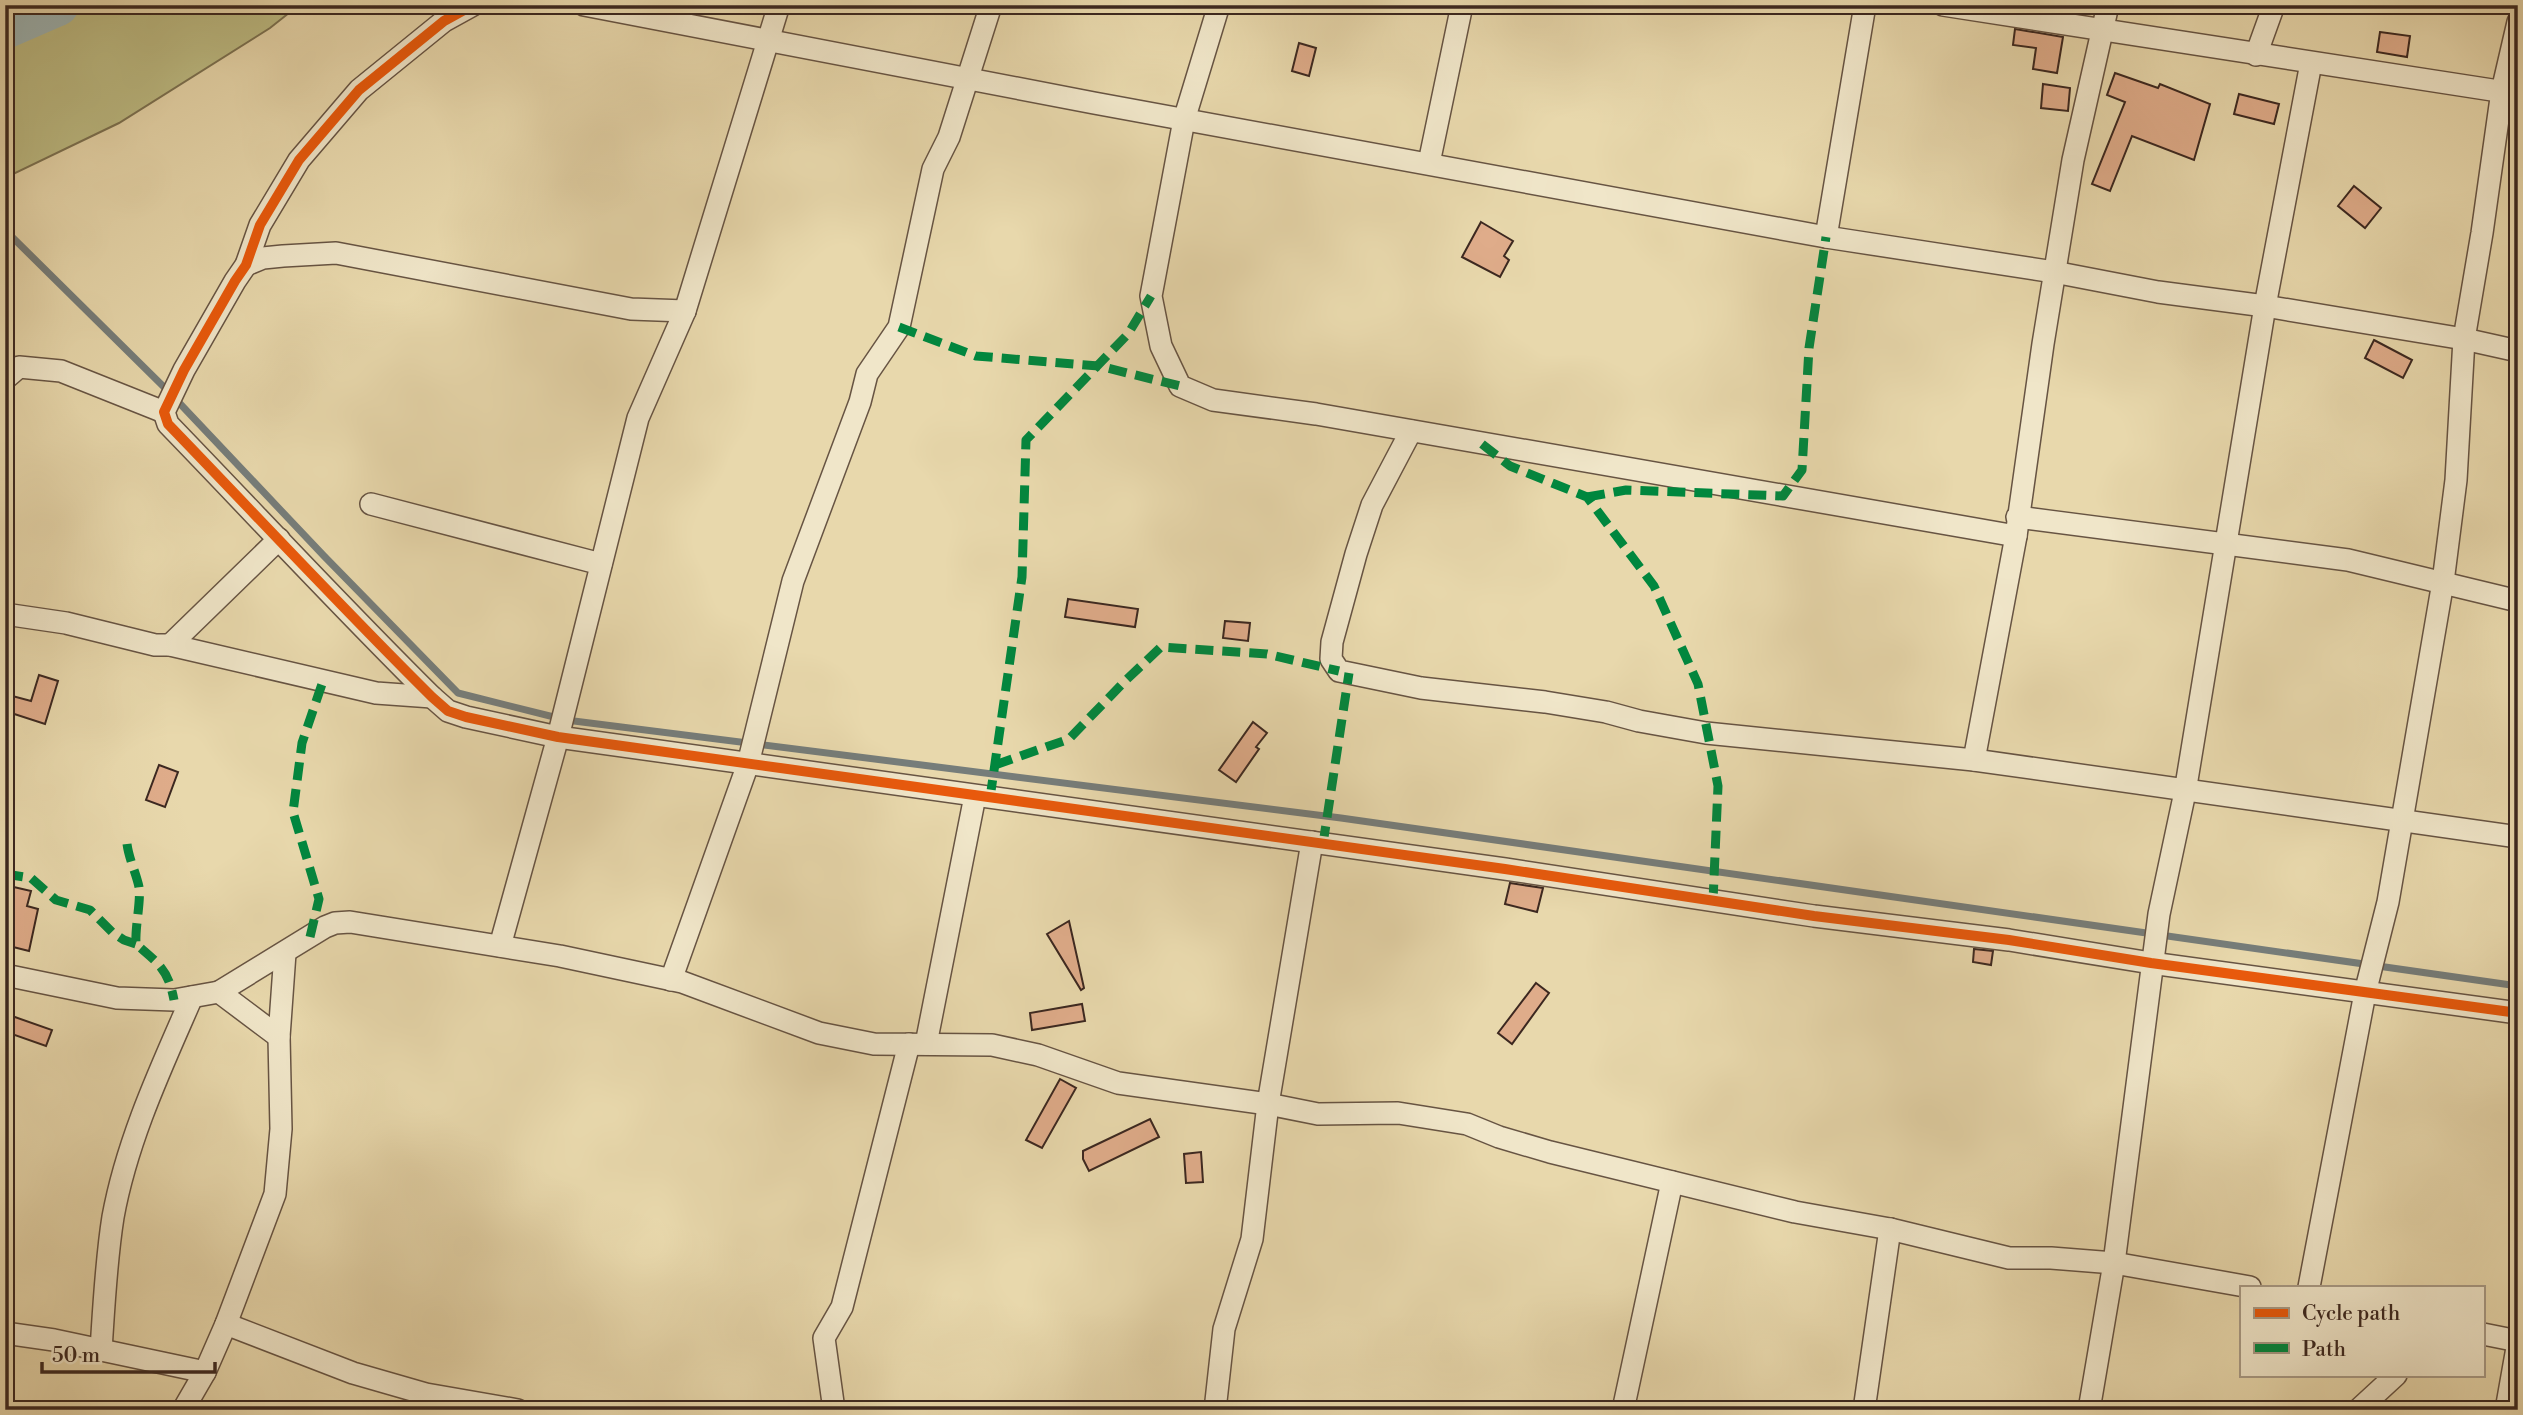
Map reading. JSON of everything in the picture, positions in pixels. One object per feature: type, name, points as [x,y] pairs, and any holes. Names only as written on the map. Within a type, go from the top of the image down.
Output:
[{"type":"street","points":[[473,5],[444,21],[359,90],[299,160],[260,225],[246,265],[234,281],[169,400],[168,424],[302,566],[448,711],[558,737],[1312,842],[1814,916],[2009,940],[2151,963],[2518,1013]]},
{"type":"street","points":[[584,5],[1184,120],[1429,163],[1522,183],[1826,237],[2054,272],[2158,292],[2265,306],[2464,339],[2518,351]]},
{"type":"street","points":[[500,946],[558,737],[638,418],[685,311],[779,5]]},
{"type":"street","points":[[671,980],[748,764],[793,581],[860,402],[867,374],[899,327],[933,169],[949,137],[991,5]]},
{"type":"street","points":[[1219,5],[1184,120],[1151,296],[1161,346],[1180,386],[1213,400],[2017,526],[2226,544],[2348,560],[2518,601]]},
{"type":"street","points":[[1429,163],[1462,5]]},
{"type":"street","points":[[1826,237],[1865,5]]},
{"type":"street","points":[[1943,5],[2510,93]]},
{"type":"street","points":[[1974,760],[2017,526],[2073,160],[2108,5]]},
{"type":"street","points":[[2256,55],[2274,5]]},
{"type":"street","points":[[2309,1286],[2365,993],[2388,902],[2443,582],[2456,480],[2464,339],[2510,93],[2518,22]]},
{"type":"street","points":[[2089,1410],[2114,1263],[2159,914],[2185,792],[2265,306],[2311,63]]},
{"type":"street","points":[[246,265],[263,258],[336,253],[631,309],[685,311]]},
{"type":"street","points":[[5,379],[19,367],[61,371],[169,400]]},
{"type":"street","points":[[1411,431],[1372,505],[1356,554],[1332,642],[1331,659],[1339,671],[1421,688],[1606,712],[1706,733],[1974,760],[2185,792],[2518,837]]},
{"type":"street","points":[[371,504],[601,564]]},
{"type":"street","points":[[170,645],[279,539]]},
{"type":"street","points":[[5,614],[66,623],[155,645],[170,645],[376,693],[432,697]]},
{"type":"street","points":[[834,1410],[824,1338],[842,1307],[918,1044],[975,796]]},
{"type":"street","points":[[1215,1410],[1224,1329],[1252,1239],[1268,1104],[1312,842]]},
{"type":"street","points":[[5,975],[117,998],[148,1001],[192,997],[219,992],[325,927],[350,922],[560,956],[671,980],[819,1033],[874,1044],[992,1045],[1038,1055],[1118,1083],[1268,1104],[1318,1114],[1398,1113],[1467,1124],[1499,1137],[1672,1182],[1794,1212],[1890,1230],[2009,1258],[2114,1263],[2244,1286]]},
{"type":"street","points":[[183,1410],[205,1372],[226,1324],[275,1194],[281,1129],[279,1037],[285,953]]},
{"type":"street","points":[[219,992],[279,1037]]},
{"type":"street","points":[[101,1350],[106,1273],[114,1216],[132,1144],[192,997]]},
{"type":"street","points":[[1623,1410],[1672,1182]]},
{"type":"street","points":[[1864,1410],[1890,1230]]},
{"type":"street","points":[[226,1324],[354,1373],[426,1394],[518,1410]]},
{"type":"street","points":[[5,1334],[54,1340],[205,1372]]},
{"type":"street","points":[[2484,1334],[2518,1341],[2506,1410]]},
{"type":"street","points":[[2358,1410],[2395,1376]]},
{"type":"shaded area","points":[[5,5],[299,5],[270,28],[119,123],[5,178]]},
{"type":"building","points":[[2015,29],[2063,37],[2057,73],[2033,69],[2036,48],[2013,45]]},
{"type":"building","points":[[2380,32],[2410,36],[2407,57],[2377,52]]},
{"type":"building","points":[[1299,43],[1316,48],[1309,76],[1292,71]]},
{"type":"building","points":[[2115,73],[2158,88],[2160,84],[2210,104],[2194,160],[2132,136],[2110,191],[2092,184],[2125,102],[2107,95]]},
{"type":"building","points":[[2043,84],[2070,88],[2068,111],[2041,108]]},
{"type":"building","points":[[2239,94],[2279,104],[2274,124],[2234,114]]},
{"type":"building","points":[[2354,186],[2381,208],[2365,228],[2338,206]]},
{"type":"building","points":[[1481,222],[1513,241],[1504,256],[1509,260],[1500,277],[1462,257]]},
{"type":"building","points":[[2374,340],[2412,360],[2403,378],[2365,358]]},
{"type":"building","points":[[1068,599],[1138,609],[1135,627],[1065,617]]},
{"type":"building","points":[[1225,621],[1250,623],[1248,641],[1223,638]]},
{"type":"building","points":[[39,675],[58,681],[45,724],[5,711],[5,694],[31,701]]},
{"type":"building","points":[[1253,722],[1267,733],[1236,782],[1219,770]]},
{"type":"building","points":[[159,765],[178,772],[165,807],[146,800]]},
{"type":"building","points":[[1510,883],[1543,888],[1537,912],[1505,904]]},
{"type":"building","points":[[5,885],[31,891],[27,906],[38,909],[29,951],[5,945]]},
{"type":"building","points":[[1069,921],[1084,988],[1081,990],[1047,934]]},
{"type":"building","points":[[1974,949],[1993,951],[1991,965],[1973,962]]},
{"type":"building","points":[[1536,983],[1549,993],[1512,1044],[1498,1033]]},
{"type":"building","points":[[1082,1004],[1085,1021],[1032,1030],[1030,1013]]},
{"type":"building","points":[[12,1016],[52,1030],[46,1046],[6,1032]]},
{"type":"building","points":[[1060,1079],[1076,1088],[1042,1148],[1026,1140]]},
{"type":"building","points":[[1150,1119],[1159,1137],[1089,1171],[1083,1159],[1083,1151]]},
{"type":"building","points":[[1201,1152],[1203,1182],[1186,1183],[1184,1154]]},
{"type":"waterway","points":[[5,28],[58,5]]},
{"type":"waterway","points":[[5,230],[168,391],[458,693],[566,720],[1341,818],[2518,986]]},
{"type":"marked path","points":[[1587,497],[1626,490],[1783,496],[1802,470],[1809,348],[1826,237]]},
{"type":"marked path","points":[[990,798],[1022,577],[1026,440],[1128,334],[1151,296]]},
{"type":"marked path","points":[[899,327],[976,356],[1099,366],[1180,386]]},
{"type":"marked path","points":[[1482,444],[1510,466],[1587,497],[1654,586],[1698,684],[1718,786],[1713,901]]},
{"type":"marked path","points":[[995,765],[1069,739],[1161,647],[1267,654],[1339,671]]},
{"type":"marked path","points":[[1323,844],[1349,673]]},
{"type":"marked path","points":[[310,937],[319,899],[293,812],[302,743],[323,681]]},
{"type":"marked path","points":[[127,844],[139,887],[136,944],[161,968],[169,981],[174,1000]]},
{"type":"marked path","points":[[5,874],[31,878],[56,900],[90,910],[112,932],[136,944]]},
{"type":"cycle path","points":[[473,5],[444,21],[359,90],[299,160],[260,225],[246,265],[184,370],[164,412],[168,424],[365,630],[448,711],[558,737],[1505,869],[1814,916],[2009,940],[2151,963],[2518,1013]]}]
